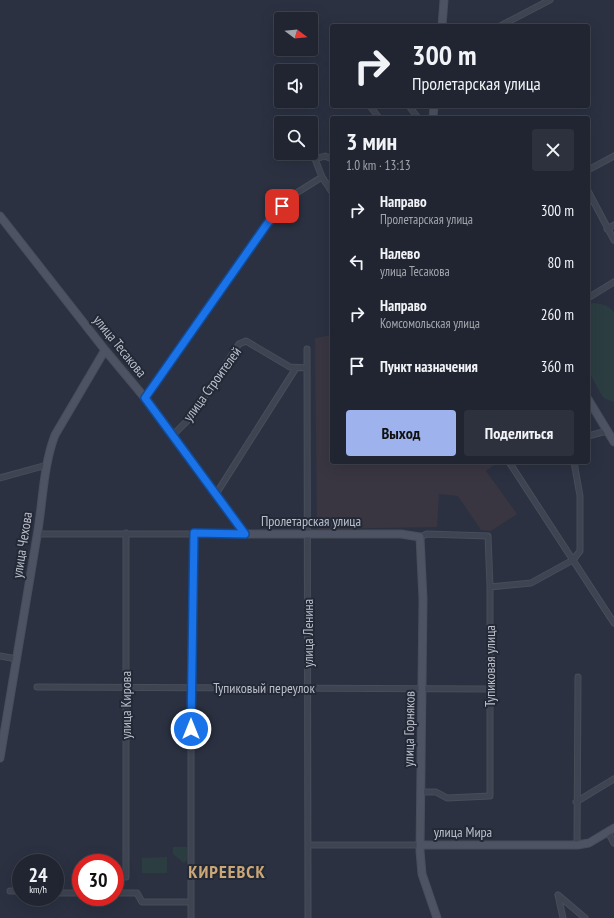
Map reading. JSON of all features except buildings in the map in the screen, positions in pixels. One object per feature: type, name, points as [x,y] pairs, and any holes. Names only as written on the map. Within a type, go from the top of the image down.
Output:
[{"type":"main road","points":[[442,24],[444,0]]},
{"type":"main road","name":"улица Тесакова","points":[[0,216],[105,350],[145,398],[245,534]]},
{"type":"main road","name":"улица Чехова","points":[[0,758],[38,534],[51,446],[105,350]]},
{"type":"main road","points":[[590,402],[607,432],[614,440]]},
{"type":"main road","name":"Пролетарская улица","points":[[245,534],[401,534],[420,537]]},
{"type":"main road","name":"улица Горняков","points":[[420,537],[423,599],[420,845],[422,874],[437,918]]},
{"type":"main road","name":"улица Мира","points":[[420,845],[577,845],[589,843],[611,830]]},
{"type":"street","points":[[504,24],[550,0]]},
{"type":"street","points":[[330,158],[325,156],[315,159],[322,177],[330,189]]},
{"type":"street","points":[[590,169],[614,156]]},
{"type":"street","points":[[145,398],[267,224],[290,197],[322,177]]},
{"type":"street","points":[[590,195],[614,240]]},
{"type":"street","points":[[607,229],[614,225]]},
{"type":"street","points":[[590,297],[614,282]]},
{"type":"street","name":"улица Строителей","points":[[173,435],[191,417],[238,344],[246,340],[290,367],[307,368]]},
{"type":"street","name":"улица Ленина","points":[[307,349],[308,918]]},
{"type":"street","points":[[216,494],[296,368]]},
{"type":"street","points":[[590,436],[607,432]]},
{"type":"street","points":[[510,464],[614,623]]},
{"type":"street","points":[[490,587],[531,583],[573,560],[580,552],[580,496],[574,464]]},
{"type":"street","points":[[0,478],[47,465]]},
{"type":"street","name":"улица Кирова","points":[[126,533],[126,877]]},
{"type":"street","points":[[191,918],[191,688],[194,533]]},
{"type":"street","name":"Пролетарская улица","points":[[38,534],[245,534]]},
{"type":"street","name":"Пролетарская улица","points":[[420,537],[427,534],[488,536]]},
{"type":"street","name":"Тупиковая улица","points":[[421,792],[436,792],[447,798],[490,796],[490,587],[488,536]]},
{"type":"street","points":[[0,656],[17,659]]},
{"type":"street","points":[[577,845],[576,802],[578,677]]},
{"type":"street","name":"Тупиковый переулок","points":[[37,687],[490,689]]},
{"type":"street","points":[[576,802],[614,779]]},
{"type":"street","points":[[611,830],[614,843]]},
{"type":"street","name":"улица Мира","points":[[308,845],[420,845]]},
{"type":"street","points":[[124,893],[137,893],[142,902],[191,902]]},
{"type":"street","points":[[563,918],[558,895],[585,918]]},
{"type":"shaded area","points":[[590,304],[602,304],[614,313],[614,402],[602,396],[590,374]]},
{"type":"shaded area","points":[[330,335],[330,464],[495,464],[486,471],[517,514],[491,531],[481,530],[458,496],[439,494],[437,527],[317,529],[315,338]]},
{"type":"shaded area","points":[[173,847],[187,847],[187,860],[184,863],[173,854]]},
{"type":"shaded area","points":[[167,857],[167,873],[142,873],[142,858]]},
{"type":"district","name":"КИРЕЕВСК","points":[[227,872]]},
{"type":"route","points":[[191,729],[194,533],[245,534],[145,398],[267,224],[282,206]]}]
